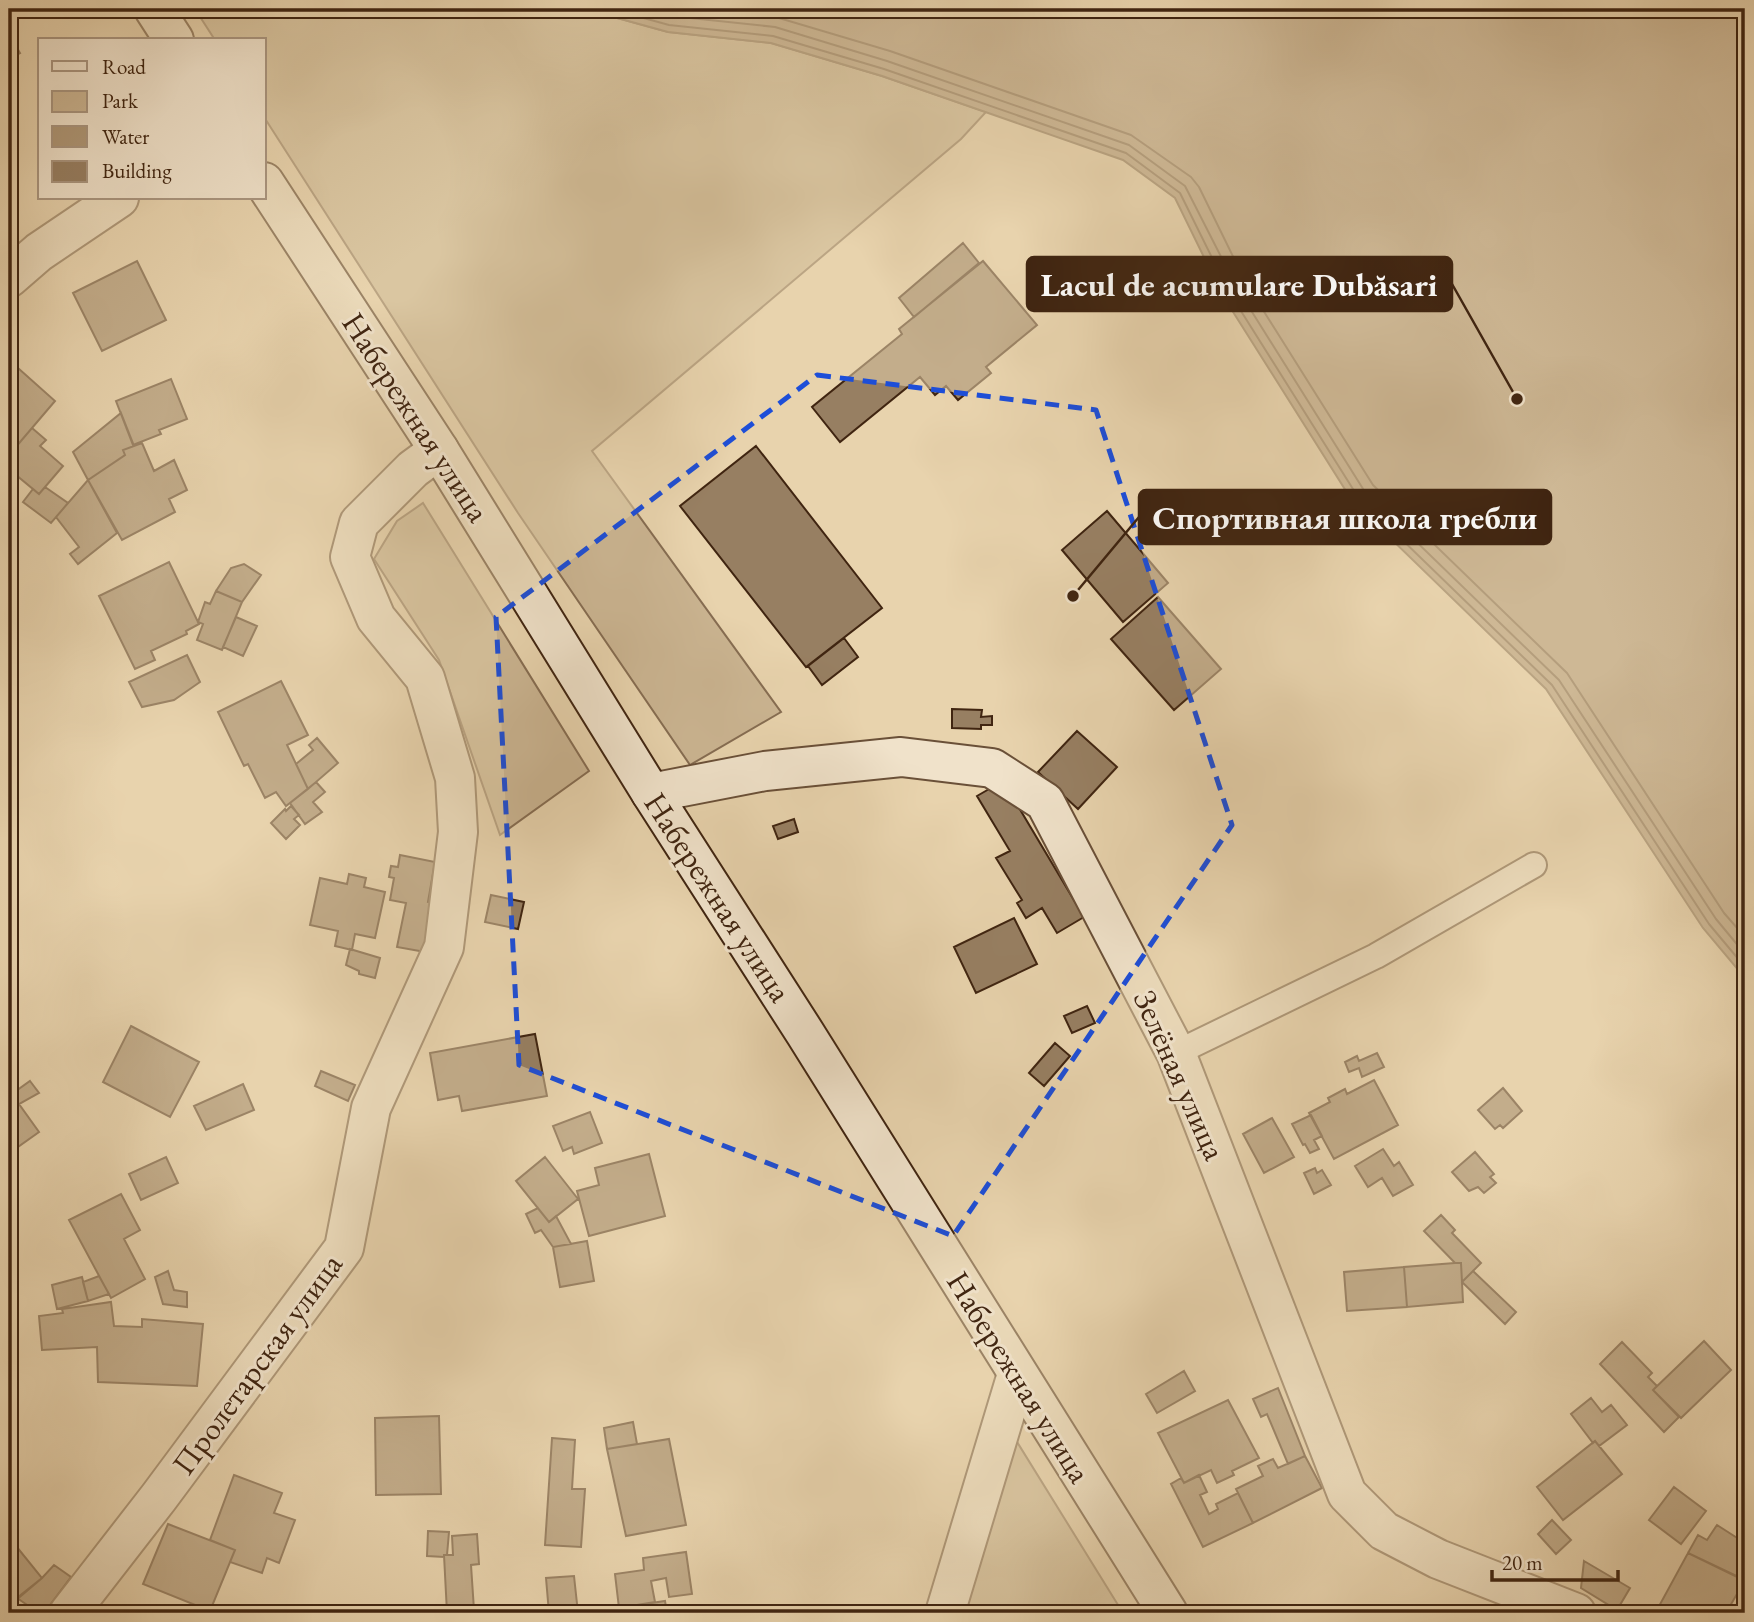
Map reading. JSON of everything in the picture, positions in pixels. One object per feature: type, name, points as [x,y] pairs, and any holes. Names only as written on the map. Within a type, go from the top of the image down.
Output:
[{"type":"street","points":[[153,9],[173,38]]},
{"type":"street","name":"Набережная улица","points":[[266,185],[439,450],[651,793],[805,1033],[1168,1613]]},
{"type":"street","points":[[9,278],[39,252],[116,200]]},
{"type":"street","name":"Пролетарская улица","points":[[69,1613],[175,1476],[344,1248],[371,1108],[444,947],[458,832],[455,778],[425,678],[376,618],[350,556],[359,523],[413,469],[439,450]]},
{"type":"street","name":"Зелёная улица","points":[[651,793],[765,771],[901,757],[992,768],[1045,802],[1176,1053],[1347,1494],[1384,1531],[1438,1559],[1576,1613]]},
{"type":"street","points":[[946,1613],[1017,1374]]},
{"type":"lane","points":[[1176,1053],[1376,956],[1534,865]]},
{"type":"highlighted area","points":[[817,375],[1096,410],[1232,825],[953,1236],[519,1065],[496,617]]},
{"type":"green space","points":[[195,9],[594,9],[668,32],[771,43],[882,76],[986,112],[961,139],[592,451],[781,712],[690,765],[518,513],[266,120],[266,38],[214,38]]},
{"type":"green space","points":[[423,503],[589,771],[500,835],[439,660],[374,559],[397,521]]},
{"type":"green space","points":[[1014,1437],[1123,1613],[960,1613]]},
{"type":"water","points":[[594,9],[1745,9],[1745,978],[1703,928],[1546,689],[1353,502],[1223,296],[1175,198],[1123,160],[882,76],[771,43],[668,32]]},
{"type":"building","points":[[11,37],[20,53],[9,59],[9,39]]},
{"type":"building","points":[[963,243],[979,263],[914,317],[899,298]]},
{"type":"building","points":[[137,261],[166,320],[102,351],[73,293]]},
{"type":"building","points":[[983,261],[1037,325],[986,367],[991,373],[958,400],[946,386],[935,395],[920,377],[840,442],[812,407],[902,334],[899,329]]},
{"type":"building","points":[[9,360],[55,401],[9,455]]},
{"type":"building","points":[[171,379],[187,419],[159,430],[161,434],[133,445],[116,401]]},
{"type":"building","points":[[121,413],[134,446],[123,450],[125,455],[88,480],[73,452]]},
{"type":"building","points":[[32,428],[46,440],[40,446],[63,466],[39,494],[16,475],[12,480],[9,477],[9,455]]},
{"type":"building","points":[[142,443],[154,471],[174,460],[187,490],[169,499],[175,512],[122,540],[88,480],[125,455],[123,450]]},
{"type":"building","points":[[756,446],[882,608],[806,667],[680,506]]},
{"type":"building","points":[[88,480],[117,533],[78,564],[70,554],[79,547],[56,517]]},
{"type":"building","points":[[45,487],[68,503],[51,523],[23,502],[33,489],[39,494]]},
{"type":"building","points":[[1107,511],[1168,583],[1123,622],[1062,550]]},
{"type":"building","points":[[169,562],[199,624],[186,631],[187,634],[151,651],[155,660],[135,669],[99,596]]},
{"type":"building","points":[[244,564],[261,575],[242,602],[216,591],[231,568]]},
{"type":"building","points":[[216,591],[242,602],[222,650],[197,640],[203,624],[198,622],[205,602],[210,604]]},
{"type":"building","points":[[1158,597],[1221,669],[1174,710],[1111,639]]},
{"type":"building","points":[[236,617],[257,626],[243,656],[223,647]]},
{"type":"building","points":[[844,638],[858,657],[822,685],[808,666]]},
{"type":"building","points":[[187,655],[200,682],[174,700],[142,707],[129,682]]},
{"type":"building","points":[[281,681],[308,735],[287,745],[308,789],[286,806],[276,792],[265,798],[248,764],[244,766],[218,712]]},
{"type":"building","points":[[952,709],[982,710],[981,717],[992,716],[992,725],[981,725],[981,729],[952,728]]},
{"type":"building","points":[[1077,731],[1117,767],[1078,809],[1038,772]]},
{"type":"building","points":[[317,738],[338,763],[308,789],[296,764],[313,750],[309,745]]},
{"type":"building","points":[[1003,781],[1084,917],[1057,933],[1042,908],[1026,918],[1017,903],[1022,900],[996,858],[1010,851],[977,796]]},
{"type":"building","points":[[316,782],[325,792],[313,802],[322,812],[305,824],[290,803]]},
{"type":"building","points":[[291,806],[299,815],[294,819],[300,825],[286,839],[271,823]]},
{"type":"building","points":[[794,819],[798,832],[778,839],[773,826]]},
{"type":"building","points":[[400,855],[435,862],[428,902],[441,904],[431,953],[397,947],[406,903],[390,900],[394,878],[389,877],[391,866],[398,867]]},
{"type":"building","points":[[349,874],[366,878],[364,887],[385,892],[375,938],[355,934],[352,950],[335,946],[338,931],[310,925],[320,878],[347,884]]},
{"type":"building","points":[[491,895],[524,902],[518,929],[485,922]]},
{"type":"building","points":[[1014,918],[1037,964],[976,993],[954,947]]},
{"type":"building","points":[[350,949],[380,958],[375,978],[359,974],[359,971],[346,965]]},
{"type":"building","points":[[1087,1006],[1095,1023],[1072,1033],[1064,1016]]},
{"type":"building","points":[[131,1026],[199,1062],[170,1117],[103,1082]]},
{"type":"building","points":[[535,1034],[547,1096],[462,1111],[459,1096],[438,1100],[430,1053]]},
{"type":"building","points":[[1055,1043],[1070,1056],[1044,1086],[1029,1073]]},
{"type":"building","points":[[1377,1053],[1384,1067],[1362,1077],[1359,1068],[1349,1072],[1345,1062],[1357,1056],[1359,1061]]},
{"type":"building","points":[[321,1071],[355,1085],[348,1101],[315,1086]]},
{"type":"building","points":[[1374,1080],[1398,1125],[1334,1159],[1309,1113],[1330,1102],[1328,1098],[1345,1089],[1347,1094]]},
{"type":"building","points":[[30,1081],[39,1093],[19,1104],[39,1132],[15,1149],[9,1141],[9,1096]]},
{"type":"building","points":[[243,1084],[254,1110],[206,1130],[194,1106]]},
{"type":"building","points":[[1503,1088],[1522,1111],[1503,1128],[1500,1125],[1495,1129],[1478,1110]]},
{"type":"building","points":[[590,1112],[602,1143],[574,1154],[572,1147],[563,1151],[553,1126]]},
{"type":"building","points":[[1311,1115],[1322,1136],[1314,1140],[1319,1149],[1310,1153],[1292,1124]]},
{"type":"building","points":[[1272,1118],[1294,1157],[1264,1173],[1243,1134]]},
{"type":"building","points":[[1383,1149],[1394,1166],[1399,1162],[1413,1185],[1393,1196],[1382,1178],[1368,1187],[1355,1166]]},
{"type":"building","points":[[1475,1152],[1494,1174],[1490,1177],[1496,1183],[1484,1193],[1478,1187],[1469,1191],[1452,1172]]},
{"type":"building","points":[[649,1154],[665,1216],[589,1236],[577,1191],[599,1185],[595,1168]]},
{"type":"building","points":[[166,1157],[178,1183],[141,1200],[129,1174]]},
{"type":"building","points":[[545,1157],[578,1199],[549,1222],[516,1181]]},
{"type":"building","points":[[1315,1168],[1317,1173],[1322,1170],[1331,1185],[1314,1194],[1304,1173]]},
{"type":"building","points":[[121,1194],[140,1230],[124,1239],[145,1279],[111,1298],[69,1220]]},
{"type":"building","points":[[538,1208],[549,1222],[556,1216],[571,1244],[553,1247],[541,1230],[535,1233],[526,1214]]},
{"type":"building","points":[[1441,1215],[1455,1230],[1452,1233],[1481,1263],[1462,1282],[1461,1263],[1455,1263],[1424,1231]]},
{"type":"building","points":[[587,1241],[594,1281],[560,1287],[553,1247]]},
{"type":"building","points":[[1461,1263],[1463,1302],[1407,1307],[1404,1267]]},
{"type":"building","points":[[1404,1267],[1407,1307],[1347,1311],[1344,1272]]},
{"type":"building","points":[[168,1271],[174,1290],[187,1292],[187,1307],[163,1304],[155,1277]]},
{"type":"building","points":[[1473,1271],[1516,1312],[1505,1324],[1462,1282]]},
{"type":"building","points":[[99,1276],[109,1294],[88,1301],[83,1282]]},
{"type":"building","points":[[82,1277],[88,1301],[57,1309],[52,1285]]},
{"type":"building","points":[[111,1302],[114,1326],[142,1327],[142,1319],[203,1324],[197,1386],[98,1382],[97,1347],[42,1350],[39,1316],[63,1313],[62,1309]]},
{"type":"building","points":[[1704,1341],[1731,1370],[1681,1418],[1653,1390]]},
{"type":"building","points":[[1622,1342],[1652,1373],[1648,1377],[1657,1386],[1653,1390],[1679,1417],[1664,1432],[1600,1364]]},
{"type":"building","points":[[1184,1371],[1195,1391],[1157,1413],[1146,1394]]},
{"type":"building","points":[[1278,1388],[1305,1456],[1288,1464],[1267,1414],[1261,1417],[1253,1399]]},
{"type":"building","points":[[1591,1398],[1602,1412],[1611,1405],[1627,1425],[1599,1446],[1595,1441],[1593,1443],[1571,1414]]},
{"type":"building","points":[[1228,1400],[1259,1458],[1232,1471],[1234,1475],[1217,1483],[1211,1470],[1184,1483],[1158,1433]]},
{"type":"building","points":[[439,1416],[441,1494],[376,1495],[375,1418]]},
{"type":"building","points":[[633,1422],[637,1444],[607,1449],[604,1428]]},
{"type":"building","points":[[552,1438],[575,1440],[572,1489],[585,1489],[581,1547],[545,1545]]},
{"type":"building","points":[[669,1439],[686,1525],[626,1536],[607,1449]]},
{"type":"building","points":[[1595,1441],[1622,1474],[1563,1520],[1537,1487]]},
{"type":"building","points":[[1305,1456],[1322,1488],[1253,1523],[1236,1489],[1263,1476],[1258,1466],[1273,1459],[1278,1468]]},
{"type":"building","points":[[234,1475],[282,1493],[274,1513],[295,1520],[279,1563],[267,1558],[262,1573],[230,1562],[235,1550],[210,1540]]},
{"type":"building","points":[[1199,1475],[1207,1492],[1200,1495],[1209,1514],[1218,1509],[1216,1504],[1238,1493],[1253,1523],[1203,1547],[1171,1484],[1181,1478],[1184,1483]]},
{"type":"building","points":[[1674,1487],[1706,1511],[1681,1544],[1649,1520]]},
{"type":"building","points":[[1552,1520],[1571,1540],[1556,1554],[1538,1534]]},
{"type":"building","points":[[168,1524],[235,1550],[210,1611],[143,1584]]},
{"type":"building","points":[[1717,1525],[1745,1543],[1745,1566],[1739,1578],[1688,1553],[1698,1535],[1707,1540]]},
{"type":"building","points":[[428,1531],[449,1532],[447,1555],[427,1556]]},
{"type":"building","points":[[477,1534],[479,1564],[471,1565],[474,1610],[447,1613],[444,1555],[453,1555],[452,1536]]},
{"type":"building","points":[[12,1541],[42,1578],[9,1606],[9,1544]]},
{"type":"building","points":[[686,1552],[692,1594],[669,1597],[666,1578],[651,1581],[655,1602],[619,1608],[615,1574],[644,1570],[643,1558]]},
{"type":"building","points":[[1688,1553],[1745,1580],[1726,1613],[1668,1613],[1658,1608]]},
{"type":"building","points":[[1584,1561],[1630,1588],[1617,1610],[1581,1588]]},
{"type":"building","points":[[54,1565],[71,1577],[44,1613],[39,1613],[17,1598]]},
{"type":"building","points":[[574,1576],[578,1613],[549,1613],[546,1578]]},
{"type":"building","points":[[665,1601],[667,1613],[580,1613],[619,1608]]},
{"type":"place","name":"Lacul de acumulare Dubăsari","points":[[1517,399]]},
{"type":"place","name":"Спортивная школа гребли","points":[[1073,596]]}]
